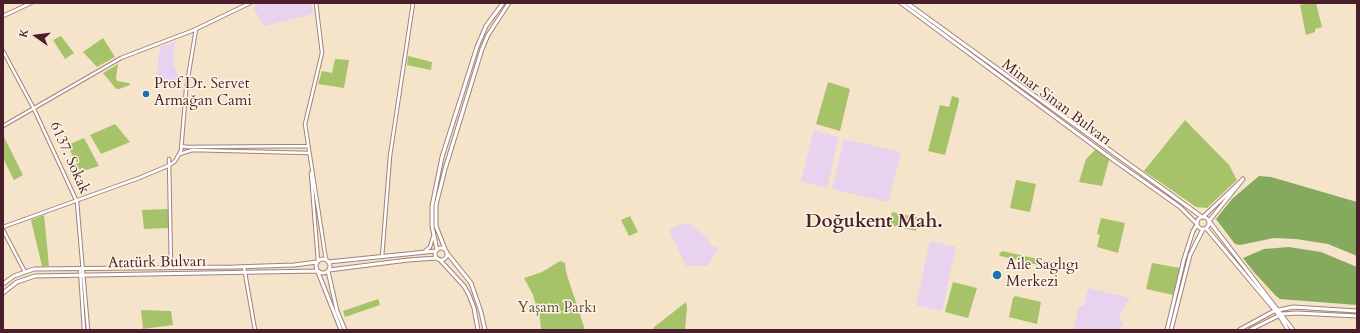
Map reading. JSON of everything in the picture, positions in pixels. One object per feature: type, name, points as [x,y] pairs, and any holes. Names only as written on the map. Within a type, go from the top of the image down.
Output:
[{"type":"main road","points":[[478,330],[474,308],[469,295],[464,286],[439,259],[434,234],[433,194],[442,156],[477,47],[486,26],[502,3]]},
{"type":"main road","points":[[485,330],[481,312],[471,283],[445,249],[436,226],[436,205],[445,169],[482,49],[488,35],[509,3]]},
{"type":"main road","name":"Mimar Sinan Bulvarı","points":[[901,3],[1112,159],[1180,207],[1204,229],[1276,310]]},
{"type":"main road","name":"Mimar Sinan Bulvarı","points":[[907,3],[1208,221],[1276,310]]},
{"type":"main road","points":[[1167,330],[1184,259],[1193,231],[1197,224],[1217,202],[1243,179],[1208,221],[1190,255],[1172,330]]},
{"type":"main road","points":[[341,330],[316,267],[318,261],[382,257],[445,249]]},
{"type":"main road","points":[[318,272],[324,273],[328,271],[408,260],[439,259],[445,258],[448,253]]},
{"type":"main road","name":"Atatürk Bulvarı","points":[[3,284],[14,276],[34,269],[244,267],[294,265],[318,261]]},
{"type":"main road","points":[[327,261],[337,311],[345,330]]},
{"type":"main road","name":"Atatürk Bulvarı","points":[[3,293],[17,282],[35,276],[318,272]]},
{"type":"main road","points":[[1239,330],[1276,310],[1294,307],[1357,311]]},
{"type":"main road","points":[[1276,310],[1293,330]]},
{"type":"main road","points":[[1250,330],[1280,315],[1297,312],[1357,316]]},
{"type":"main road","points":[[1280,315],[1288,330]]},
{"type":"street","points":[[3,16],[31,3]]},
{"type":"street","points":[[3,126],[121,58],[196,29],[250,3]]},
{"type":"street","points":[[316,3],[322,53],[306,116],[309,153],[327,261]]},
{"type":"street","points":[[382,257],[392,140],[413,3]]},
{"type":"street","points":[[178,156],[181,146],[186,90],[196,29]]},
{"type":"street","name":"6137. Sokak","points":[[3,51],[34,109],[76,200],[84,269],[88,330]]},
{"type":"street","points":[[181,146],[308,146]]},
{"type":"street","points":[[25,272],[3,228],[170,165],[182,153],[192,150],[309,153]]},
{"type":"street","points":[[309,153],[318,261]]},
{"type":"street","points":[[169,159],[171,268]]},
{"type":"street","points":[[422,252],[430,247],[434,234]]},
{"type":"street","points":[[244,267],[256,330]]},
{"type":"street","points":[[80,269],[79,276],[84,330]]},
{"type":"shaded area","points":[[260,3],[311,3],[313,14],[264,26],[254,9],[254,5]]},
{"type":"shaded area","points":[[175,42],[173,62],[180,82],[168,86],[156,83],[160,47]]},
{"type":"shaded area","points":[[814,130],[839,137],[827,188],[801,181]]},
{"type":"shaded area","points":[[844,139],[901,152],[888,202],[832,189]]},
{"type":"shaded area","points":[[689,223],[707,238],[712,246],[719,248],[707,266],[686,266],[669,230],[681,224]]},
{"type":"shaded area","points":[[930,241],[956,247],[942,311],[916,305]]},
{"type":"shaded area","points":[[1088,288],[1130,298],[1119,316],[1123,324],[1118,330],[1073,330],[1079,307],[1084,305]]},
{"type":"green space","points":[[1316,3],[1322,27],[1315,29],[1315,32],[1306,35],[1300,5]]},
{"type":"green space","points":[[61,36],[74,53],[65,59],[53,40]]},
{"type":"green space","points":[[103,38],[115,57],[97,67],[83,52]]},
{"type":"green space","points":[[408,56],[432,62],[431,70],[407,65]]},
{"type":"green space","points":[[335,59],[349,60],[344,88],[318,84],[322,71],[332,73]]},
{"type":"green space","points":[[118,64],[117,81],[129,83],[130,85],[116,89],[103,73]]},
{"type":"green space","points":[[828,82],[850,89],[840,131],[816,124]]},
{"type":"green space","points":[[952,96],[959,98],[959,101],[945,155],[928,151],[940,105],[949,107]]},
{"type":"green space","points":[[1185,120],[1229,165],[1237,180],[1207,208],[1196,207],[1144,171]]},
{"type":"green space","points":[[115,124],[130,142],[101,154],[90,135]]},
{"type":"green space","points":[[3,135],[23,175],[14,180],[3,158]]},
{"type":"green space","points":[[84,138],[99,166],[86,170],[78,169],[68,145]]},
{"type":"green space","points":[[1096,149],[1108,156],[1109,160],[1102,186],[1079,182],[1086,159]]},
{"type":"green space","points":[[1259,176],[1271,177],[1357,202],[1357,256],[1328,244],[1296,239],[1274,238],[1240,245],[1235,244],[1216,219],[1232,199]]},
{"type":"green space","points":[[1016,180],[1036,184],[1030,212],[1010,208]]},
{"type":"green space","points":[[168,209],[168,228],[144,229],[142,210]]},
{"type":"green space","points":[[892,212],[920,218],[916,231],[889,225]]},
{"type":"green space","points":[[44,215],[49,266],[42,266],[31,220]]},
{"type":"green space","points":[[630,216],[638,232],[629,236],[621,220]]},
{"type":"green space","points":[[1101,218],[1125,223],[1118,253],[1097,247],[1100,235],[1097,234]]},
{"type":"green space","points":[[1289,247],[1321,252],[1357,267],[1357,305],[1280,299],[1253,271],[1243,258],[1264,249]]},
{"type":"green space","points":[[1002,251],[1052,262],[1051,268],[1000,256],[999,254]]},
{"type":"green space","name":"Yaşam Parkı","points":[[560,261],[565,263],[566,272],[585,330],[541,330],[540,318],[533,295],[524,278],[542,272]]},
{"type":"green space","points":[[1152,263],[1180,268],[1173,295],[1146,289]]},
{"type":"green space","points":[[953,282],[977,288],[968,318],[945,312]]},
{"type":"green space","points":[[1015,296],[1041,302],[1037,324],[1009,317],[1013,298]]},
{"type":"green space","points":[[378,299],[380,305],[345,317],[343,311]]},
{"type":"green space","points":[[686,302],[685,330],[654,330],[653,328]]},
{"type":"green space","points":[[141,310],[171,311],[173,325],[143,329]]},
{"type":"place","name":"Prof Dr. Servet Armağan Cami","points":[[146,94]]},
{"type":"place","name":"Aile Saglıgı Merkezi","points":[[997,275]]},
{"type":"district","name":"Doğukent Mah.","points":[[874,223]]}]
